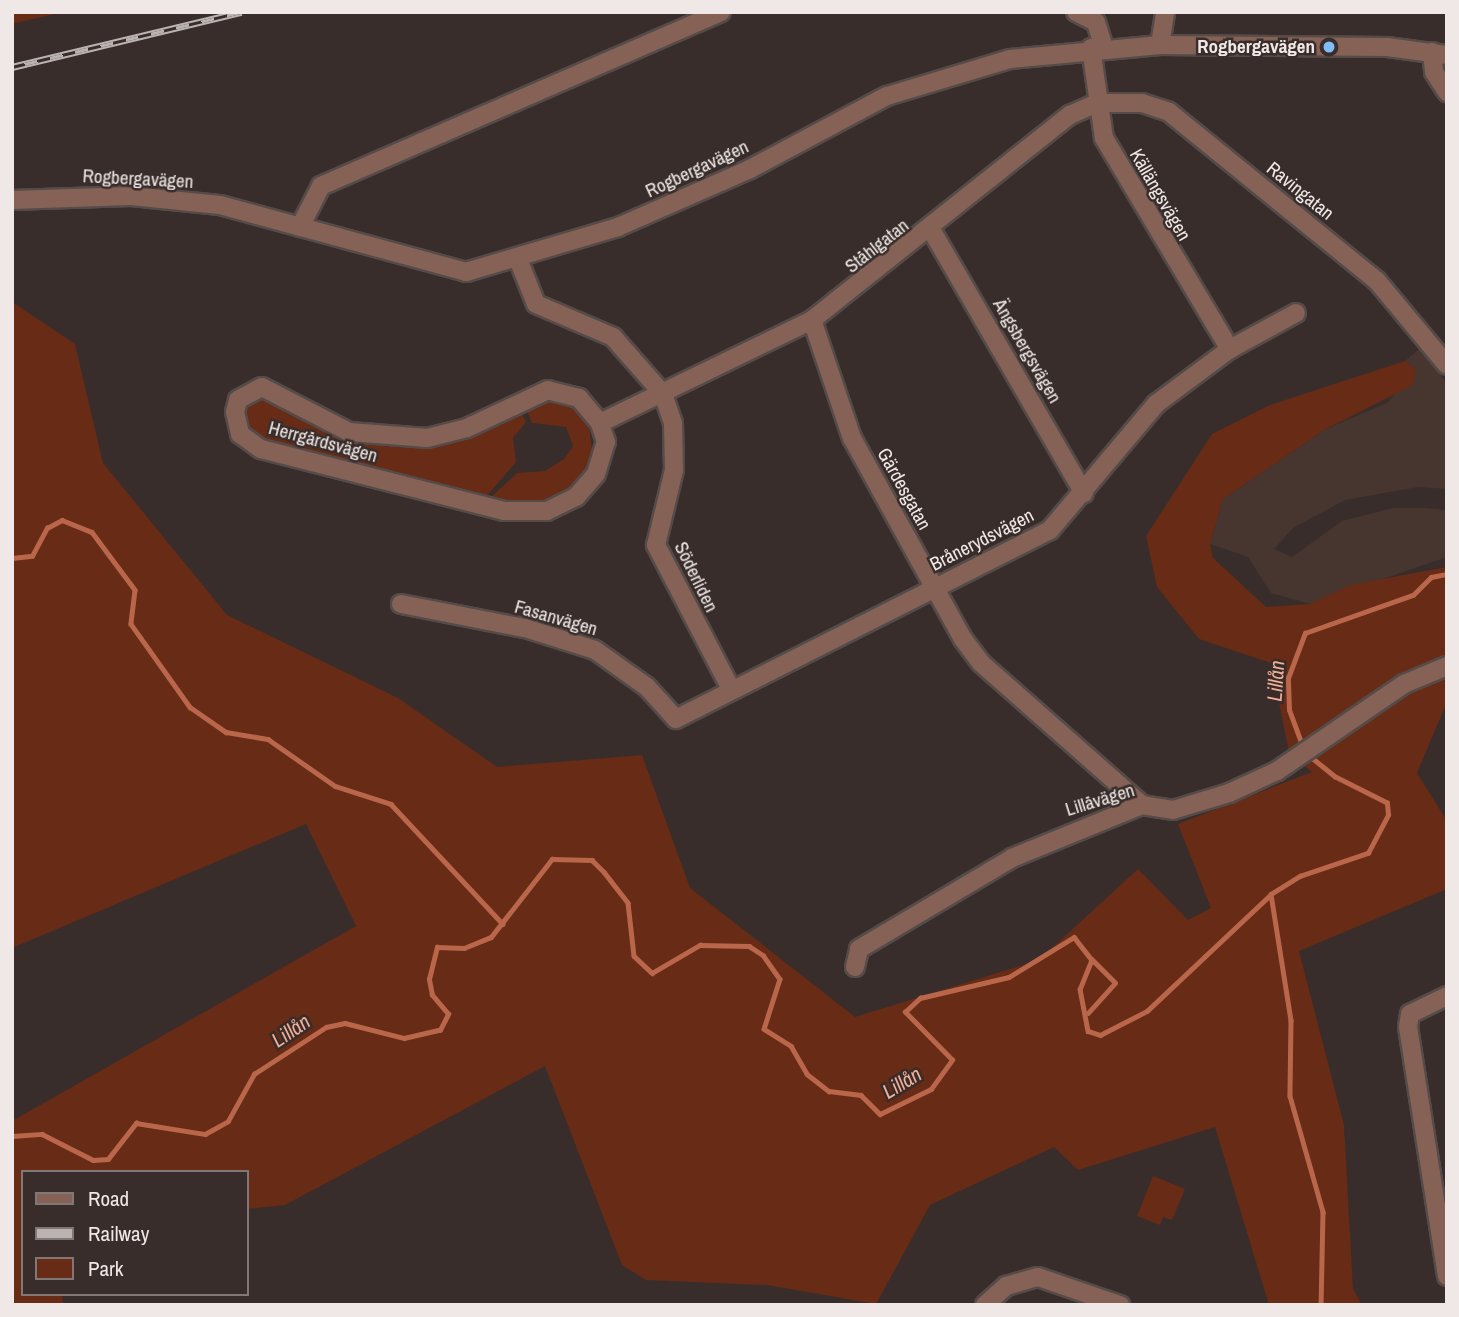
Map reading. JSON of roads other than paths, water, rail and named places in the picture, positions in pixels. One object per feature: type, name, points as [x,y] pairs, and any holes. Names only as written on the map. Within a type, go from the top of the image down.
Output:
[{"type":"street","points":[[300,227],[321,186],[721,12]]},
{"type":"street","points":[[1076,12],[1096,22],[1098,48]]},
{"type":"street","points":[[1160,45],[1165,12]]},
{"type":"street","name":"Rogbergavägen","points":[[12,200],[175,200],[300,227],[466,272],[518,260],[701,191],[887,96],[976,67],[1098,48],[1160,45],[1439,54]]},
{"type":"street","name":"Källängsvägen","points":[[1098,48],[1097,103],[1116,163],[1230,348]]},
{"type":"street","points":[[1439,54],[1434,72],[1447,93]]},
{"type":"street","name":"Ståhlgatan","points":[[663,394],[812,320],[932,230],[1070,115],[1097,103]]},
{"type":"street","name":"Ravingatan","points":[[1097,103],[1142,103],[1169,111],[1377,281],[1447,365]]},
{"type":"street","name":"Ängsbergsvägen","points":[[932,230],[1084,493]]},
{"type":"street","name":"Söderliden","points":[[518,260],[536,304],[613,337],[663,394],[673,424],[674,470],[656,545],[731,689]]},
{"type":"street","name":"Brånerydsvägen","points":[[676,719],[1050,530],[1084,493],[1156,404],[1230,348],[1296,313]]},
{"type":"street","name":"Gärdesgatan","points":[[812,320],[852,438],[934,588],[981,663],[1142,805]]},
{"type":"street","name":"Herrgårdsvägen","points":[[262,387],[349,432],[428,438],[467,428],[548,390],[579,398],[600,423],[605,453],[589,484],[563,505],[517,513],[261,449],[240,434],[235,412],[238,400],[262,387]]},
{"type":"street","points":[[600,423],[663,394]]},
{"type":"street","name":"Fasanvägen","points":[[401,604],[525,628],[595,650],[647,687],[676,719]]},
{"type":"street","name":"Lillåvägen","points":[[855,967],[859,949],[1012,858],[1142,805],[1160,811],[1197,804],[1286,765],[1404,684],[1447,666]]},
{"type":"street","points":[[1447,996],[1410,1014],[1408,1027],[1447,1276]]},
{"type":"street","points":[[985,1305],[1006,1286],[1038,1278],[1120,1305]]},
{"type":"waterway","points":[[12,558],[32,556],[47,528],[62,520],[92,532],[135,590],[131,624],[190,707],[226,732],[268,739],[335,786],[391,804],[503,924]]},
{"type":"waterway","name":"Lillån","points":[[1303,748],[1289,710],[1288,678],[1305,633],[1413,595],[1431,577],[1447,574]]},
{"type":"waterway","name":"Lillån","points":[[12,1136],[42,1134],[93,1160],[108,1159],[136,1123],[205,1134],[228,1121],[254,1074],[326,1027],[345,1023],[404,1038],[440,1030],[448,1014],[432,995],[429,979],[437,947],[464,948],[491,937],[552,859],[592,860],[604,872],[628,903],[634,956],[652,973],[700,945],[749,946],[763,955],[780,979],[764,1029],[791,1046],[807,1074],[829,1091],[861,1095],[880,1114],[931,1089],[952,1060],[905,1012],[920,998],[1009,977],[1074,937],[1092,960],[1080,989],[1088,1031],[1100,1035],[1147,1011],[1271,894],[1300,876],[1368,853],[1388,815],[1387,803],[1335,777],[1308,755]]},
{"type":"waterway","points":[[1271,894],[1291,1020],[1290,1096],[1323,1212],[1321,1305]]},
{"type":"waterway","points":[[1088,1013],[1115,983],[1092,960]]},
{"type":"railway","points":[[12,67],[241,12]]},
{"type":"place","name":"Rogbergavägen","points":[[1329,47]]}]
